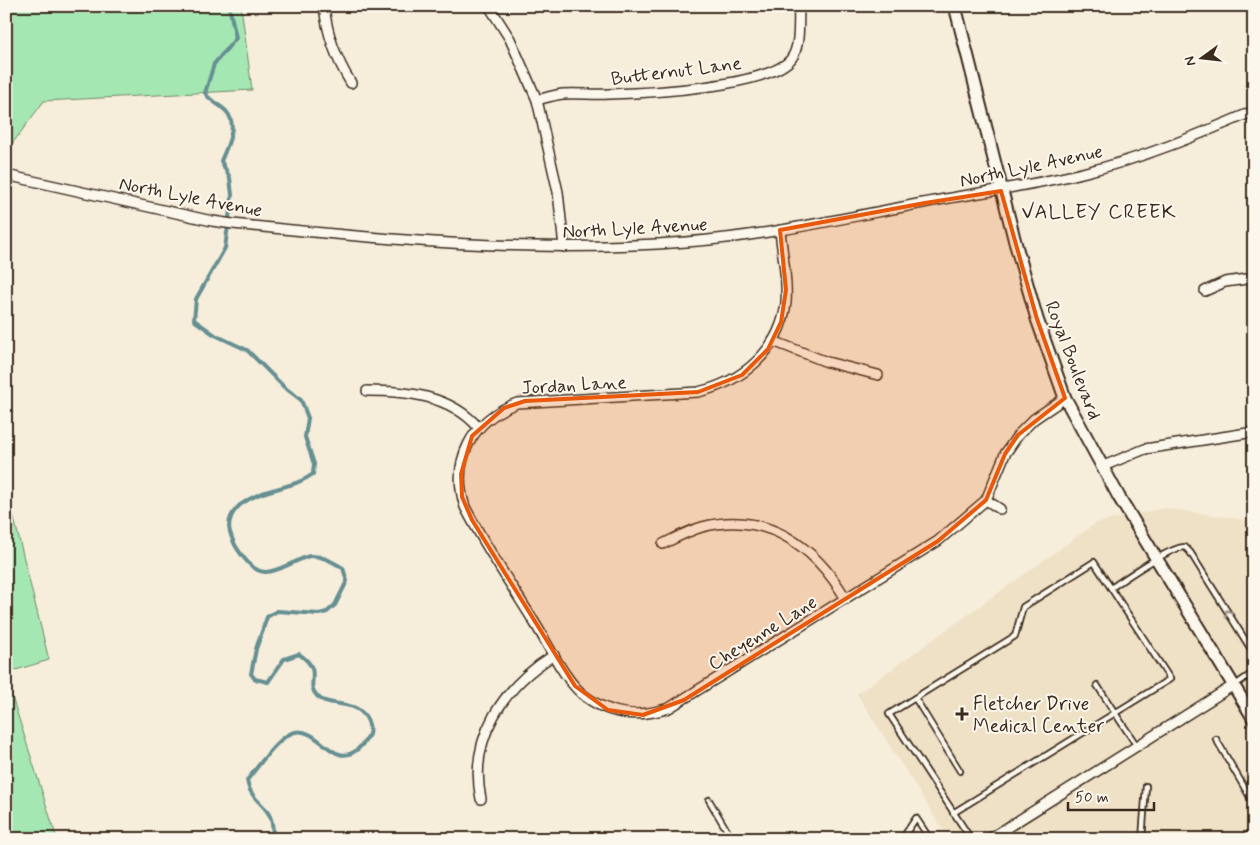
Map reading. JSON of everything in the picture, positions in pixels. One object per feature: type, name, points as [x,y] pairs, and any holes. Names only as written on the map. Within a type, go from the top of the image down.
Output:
[{"type":"street","points":[[324,6],[330,40],[339,63],[351,83]]},
{"type":"street","points":[[489,6],[510,39],[537,100],[558,192],[564,247]]},
{"type":"street","name":"Butternut Lane","points":[[537,100],[562,94],[607,95],[712,85],[769,72],[782,66],[791,58],[796,49],[799,6]]},
{"type":"street","name":"Royal Boulevard","points":[[955,6],[1001,191],[1037,319],[1065,398],[1101,467],[1254,719]]},
{"type":"street","name":"North Lyle Avenue","points":[[6,174],[212,221],[233,224],[438,244],[564,247],[689,242],[780,230],[1001,191],[1083,173],[1125,161],[1254,111]]},
{"type":"street","name":"Jordan Lane","points":[[554,654],[465,507],[462,497],[461,474],[467,448],[478,427],[496,412],[526,401],[681,394],[713,389],[742,375],[756,363],[773,341],[786,304],[780,230]]},
{"type":"street","points":[[1205,291],[1225,282],[1254,278]]},
{"type":"street","points":[[773,341],[827,362],[878,375]]},
{"type":"street","points":[[367,391],[398,391],[431,398],[463,414],[478,427]]},
{"type":"street","name":"Cheyenne Lane","points":[[554,654],[575,686],[592,701],[608,710],[629,715],[656,712],[684,700],[938,541],[986,500],[1005,454],[1018,434],[1034,419],[1065,398]]},
{"type":"street","points":[[1101,467],[1145,449],[1254,432]]},
{"type":"street","points":[[986,500],[1000,509]]},
{"type":"street","points":[[663,544],[691,531],[712,525],[746,524],[775,531],[798,543],[814,556],[829,571],[846,599]]},
{"type":"street","points":[[481,799],[477,774],[483,741],[490,720],[502,700],[523,676],[554,654]]},
{"type":"street","points":[[989,839],[1234,685]]},
{"type":"lane","points":[[1111,588],[1156,560],[1180,547],[1185,547],[1254,654]]},
{"type":"lane","points":[[953,813],[1170,680],[1094,562],[1023,607],[1015,636],[889,714],[953,813],[971,839]]},
{"type":"lane","points":[[1234,685],[1254,672]]},
{"type":"lane","points":[[1097,685],[1137,746]]},
{"type":"lane","points":[[915,698],[960,771]]},
{"type":"lane","points":[[1216,739],[1254,804]]},
{"type":"lane","points":[[1142,839],[1146,786]]},
{"type":"lane","points":[[709,800],[732,839]]},
{"type":"lane","points":[[902,839],[916,818],[930,839]]},
{"type":"lane","points":[[1006,828],[1012,839]]},
{"type":"lane","points":[[1242,839],[1254,832]]},
{"type":"highlighted area","points":[[1001,191],[1037,319],[1065,398],[1018,435],[1005,454],[986,500],[938,541],[684,700],[643,715],[608,710],[575,686],[472,520],[462,497],[461,474],[472,436],[504,408],[525,401],[698,392],[742,375],[768,349],[781,322],[786,290],[780,230],[925,203]]},
{"type":"shaded area","points":[[1164,508],[1254,521],[1254,839],[949,839],[857,694],[1096,523]]},
{"type":"green space","points":[[6,6],[241,6],[252,90],[44,101],[6,152]]},
{"type":"green space","points":[[6,486],[49,660],[6,673]]},
{"type":"green space","points":[[6,678],[57,839],[6,839]]},
{"type":"waterway","points":[[229,6],[236,38],[214,64],[205,93],[226,111],[232,123],[231,136],[221,161],[230,178],[232,195],[225,248],[196,299],[194,320],[215,335],[247,350],[284,387],[301,400],[308,418],[305,437],[314,464],[313,474],[305,479],[259,494],[240,505],[231,517],[230,532],[239,552],[256,570],[262,572],[274,571],[306,557],[316,556],[343,568],[347,581],[335,605],[327,612],[319,614],[277,611],[267,617],[256,649],[251,674],[255,679],[268,682],[284,659],[299,654],[311,666],[313,672],[312,686],[317,696],[327,702],[354,707],[365,716],[370,729],[364,742],[358,749],[349,754],[334,752],[304,732],[289,734],[269,752],[247,780],[253,796],[271,818],[273,827],[272,839]]},
{"type":"place","name":"Fletcher Drive Medical Center","points":[[962,714]]},
{"type":"district","name":"VALLEY CREEK","points":[[1099,211]]}]
